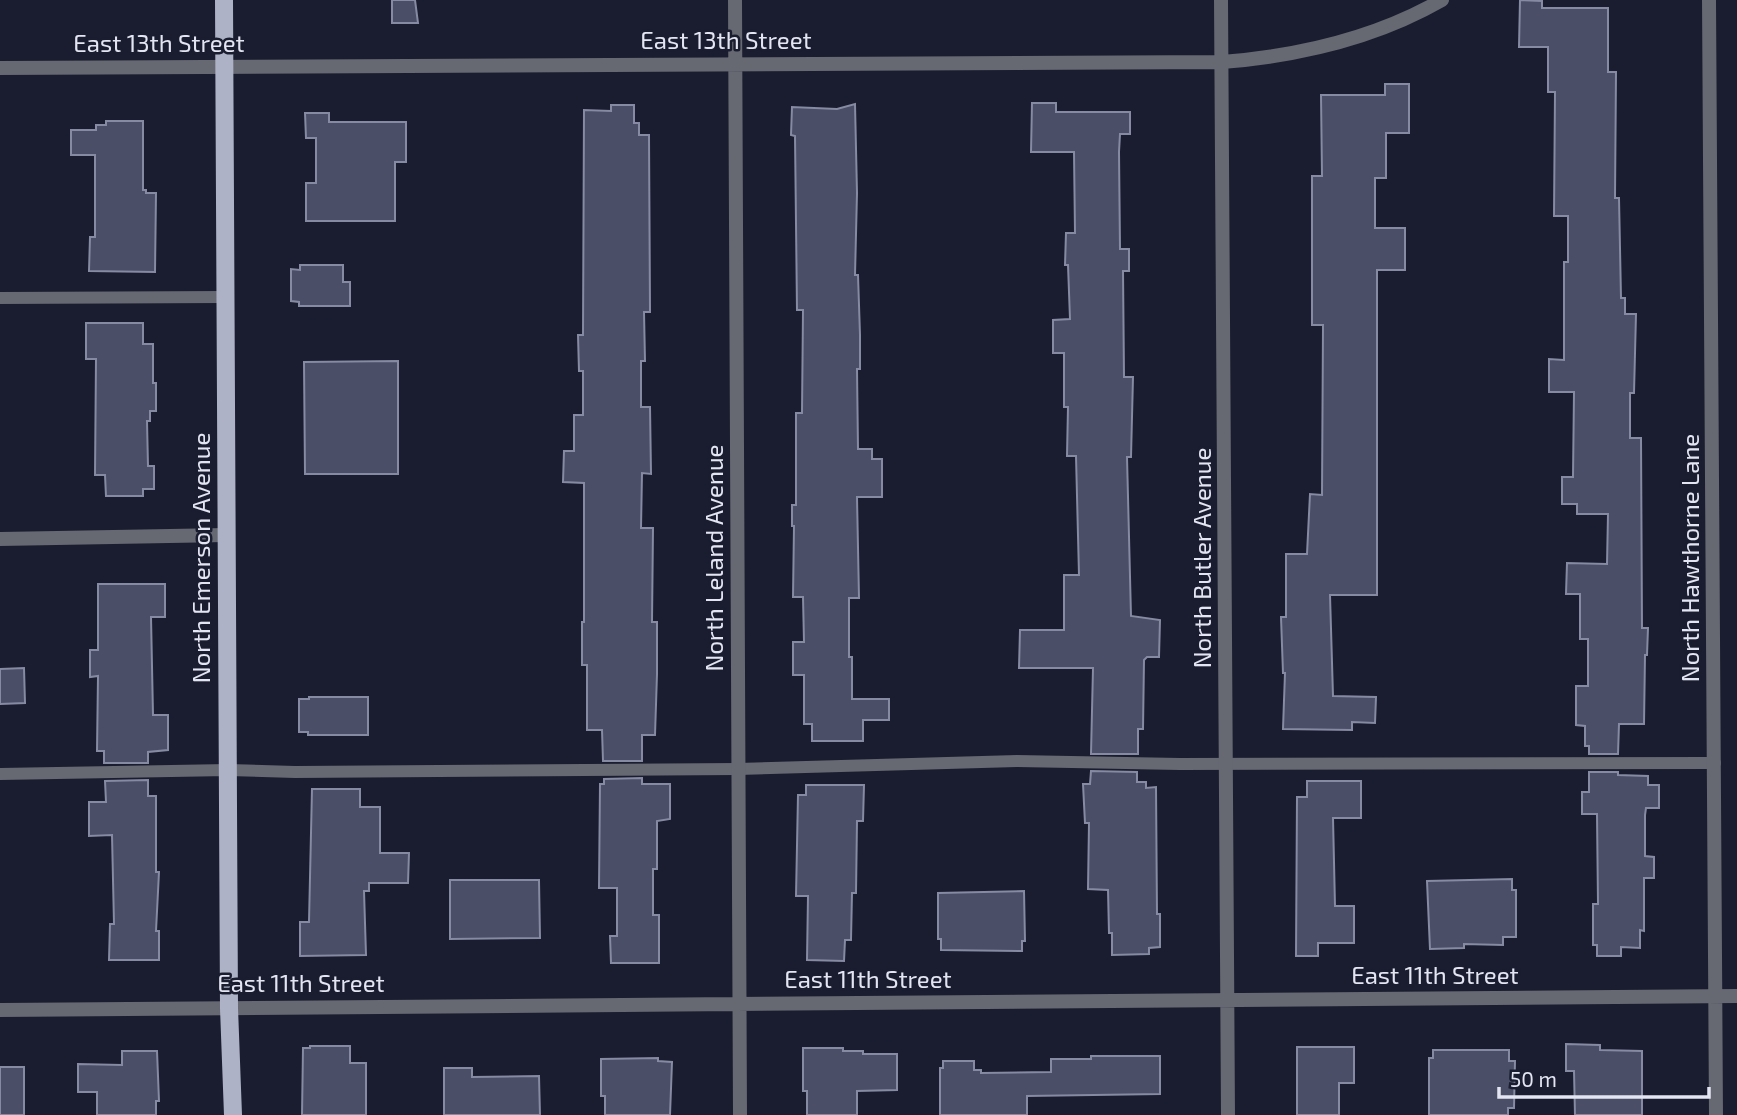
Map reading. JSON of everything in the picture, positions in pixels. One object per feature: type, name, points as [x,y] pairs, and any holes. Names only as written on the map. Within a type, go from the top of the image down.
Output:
[{"type":"main road","name":"North Emerson Avenue","points":[[224,0],[229,1008],[233,1115]]},
{"type":"street","name":"North Leland Avenue","points":[[735,0],[740,1115]]},
{"type":"street","name":"North Butler Avenue","points":[[1221,0],[1228,1115]]},
{"type":"street","name":"East 13th Street","points":[[0,68],[1222,62],[1286,55],[1336,45],[1401,21],[1442,0]]},
{"type":"street","name":"North Hawthorne Lane","points":[[1709,0],[1716,1115]]},
{"type":"street","points":[[0,539],[226,535]]},
{"type":"street","name":"East 11th Street","points":[[0,1010],[1737,996]]},
{"type":"lane","points":[[0,298],[225,297]]},
{"type":"lane","points":[[0,774],[228,770],[295,772],[738,769],[1017,761],[1714,763]]},
{"type":"building","points":[[392,0],[415,0],[418,23],[392,23]]},
{"type":"building","points":[[1520,0],[1542,1],[1542,8],[1608,8],[1608,72],[1616,72],[1615,198],[1619,198],[1621,298],[1625,298],[1625,314],[1636,314],[1634,393],[1630,393],[1630,438],[1641,438],[1642,628],[1648,628],[1644,724],[1619,724],[1618,754],[1589,754],[1589,746],[1585,746],[1585,726],[1576,725],[1576,686],[1588,686],[1588,639],[1580,639],[1580,594],[1566,594],[1567,563],[1607,564],[1608,514],[1577,514],[1577,504],[1562,504],[1562,477],[1573,477],[1574,392],[1549,392],[1549,359],[1564,360],[1564,262],[1568,262],[1568,216],[1554,216],[1555,92],[1548,92],[1548,47],[1519,47]]},
{"type":"building","points":[[1385,84],[1409,84],[1409,133],[1386,133],[1386,178],[1375,178],[1375,228],[1405,228],[1405,270],[1377,270],[1377,595],[1330,595],[1333,696],[1376,697],[1375,723],[1352,722],[1352,730],[1283,729],[1285,673],[1281,617],[1286,617],[1286,554],[1307,554],[1310,494],[1322,495],[1323,325],[1312,325],[1312,176],[1322,176],[1321,95],[1385,95]]},
{"type":"building","points":[[1032,103],[1056,103],[1056,112],[1130,112],[1130,134],[1120,134],[1119,152],[1120,249],[1129,249],[1129,271],[1123,271],[1124,377],[1133,377],[1131,457],[1127,457],[1131,616],[1160,620],[1159,657],[1147,657],[1144,660],[1143,729],[1138,729],[1138,754],[1091,754],[1093,668],[1019,668],[1020,630],[1064,630],[1064,575],[1079,575],[1076,456],[1067,456],[1068,407],[1064,407],[1064,353],[1053,353],[1053,320],[1070,319],[1068,265],[1065,265],[1066,233],[1075,233],[1074,152],[1031,152]]},
{"type":"building","points":[[855,104],[855,275],[858,275],[860,335],[860,369],[857,369],[858,449],[872,449],[872,459],[882,459],[882,497],[857,497],[859,598],[849,598],[849,657],[852,657],[852,699],[889,699],[889,720],[863,720],[863,741],[812,741],[812,724],[804,724],[804,675],[793,675],[793,642],[804,642],[803,597],[793,597],[792,505],[796,505],[796,413],[802,413],[803,310],[797,310],[795,136],[791,135],[792,107],[837,109]]},
{"type":"building","points":[[611,105],[634,105],[634,123],[639,123],[639,135],[649,135],[650,312],[644,312],[645,361],[641,361],[641,407],[650,407],[651,474],[642,473],[641,528],[653,528],[652,622],[657,622],[657,674],[655,735],[642,735],[642,761],[603,761],[602,730],[587,730],[587,665],[582,665],[584,483],[563,482],[564,451],[574,451],[574,415],[583,415],[583,371],[579,371],[578,335],[583,335],[584,110],[611,111]]},
{"type":"building","points":[[305,113],[329,113],[329,122],[406,122],[406,162],[395,162],[395,221],[306,221],[306,183],[316,183],[316,138],[306,138]]},
{"type":"building","points":[[106,121],[143,121],[143,190],[146,190],[146,193],[156,193],[155,272],[89,271],[90,237],[95,237],[95,155],[71,155],[71,130],[96,130],[96,125],[106,125]]},
{"type":"building","points":[[300,265],[343,265],[343,282],[350,282],[350,306],[299,306],[299,302],[291,301],[291,269],[300,270]]},
{"type":"building","points":[[86,323],[143,323],[143,344],[153,344],[156,411],[150,411],[150,421],[147,421],[148,466],[154,466],[154,489],[143,489],[143,496],[106,496],[105,475],[95,475],[96,359],[86,359]]},
{"type":"building","points":[[398,361],[398,474],[305,474],[304,362]]},
{"type":"building","points":[[98,584],[165,584],[165,617],[151,617],[153,715],[168,715],[168,750],[148,752],[148,763],[104,763],[104,751],[97,751],[98,676],[90,677],[90,650],[98,650]]},
{"type":"building","points":[[24,668],[25,703],[0,704],[0,669]]},
{"type":"building","points":[[368,697],[368,735],[308,735],[308,732],[299,732],[299,699]]},
{"type":"building","points":[[1091,771],[1137,772],[1137,782],[1146,782],[1146,788],[1156,787],[1157,914],[1160,914],[1160,947],[1149,948],[1149,954],[1112,955],[1108,890],[1088,889],[1089,823],[1085,823],[1083,784],[1090,784]]},
{"type":"building","points":[[1589,772],[1648,776],[1648,785],[1659,785],[1659,808],[1646,808],[1645,815],[1645,856],[1654,857],[1654,878],[1644,878],[1644,931],[1640,930],[1640,948],[1621,947],[1621,956],[1597,956],[1597,945],[1593,945],[1593,904],[1598,904],[1597,814],[1582,814],[1582,792],[1589,792]]},
{"type":"building","points":[[642,778],[642,784],[670,784],[670,819],[657,821],[657,869],[653,869],[653,915],[659,915],[659,963],[611,963],[610,936],[617,936],[617,888],[599,888],[600,784],[604,784],[604,779]]},
{"type":"building","points":[[148,780],[148,796],[156,796],[156,872],[159,872],[156,931],[159,931],[159,960],[109,960],[110,924],[114,924],[112,835],[89,836],[89,802],[106,802],[105,781]]},
{"type":"building","points":[[1307,781],[1361,781],[1361,818],[1333,818],[1335,906],[1354,906],[1354,943],[1318,943],[1318,956],[1296,956],[1297,797],[1307,797]]},
{"type":"building","points":[[806,785],[864,785],[863,821],[857,821],[856,893],[852,893],[851,940],[845,940],[844,961],[807,960],[808,896],[796,896],[798,795],[806,795]]},
{"type":"building","points":[[312,789],[360,789],[360,807],[380,807],[380,853],[409,853],[408,883],[369,883],[369,891],[364,891],[366,955],[300,956],[300,922],[309,922]]},
{"type":"building","points":[[1512,879],[1512,890],[1516,890],[1516,937],[1503,937],[1503,945],[1464,944],[1464,948],[1430,949],[1427,881]]},
{"type":"building","points":[[450,880],[539,880],[540,938],[450,939]]},
{"type":"building","points":[[1024,891],[1025,941],[1022,941],[1022,951],[941,950],[941,939],[938,939],[938,893]]},
{"type":"building","points":[[1566,1044],[1600,1045],[1600,1050],[1642,1051],[1642,1115],[1575,1115],[1574,1071],[1566,1071]]},
{"type":"building","points":[[350,1046],[350,1063],[366,1063],[366,1115],[302,1115],[303,1048]]},
{"type":"building","points":[[1297,1047],[1354,1047],[1354,1083],[1339,1083],[1339,1115],[1297,1115]]},
{"type":"building","points":[[803,1048],[843,1048],[843,1051],[863,1051],[863,1054],[897,1054],[897,1090],[857,1091],[857,1115],[807,1115],[807,1091],[803,1091]]},
{"type":"building","points":[[1433,1050],[1509,1050],[1509,1061],[1515,1061],[1514,1108],[1508,1108],[1508,1115],[1429,1115],[1429,1058],[1433,1058]]},
{"type":"building","points":[[122,1051],[157,1051],[159,1101],[156,1101],[156,1115],[97,1115],[97,1092],[78,1092],[78,1064],[122,1065]]},
{"type":"building","points":[[1091,1056],[1160,1056],[1160,1094],[1027,1096],[1027,1115],[940,1115],[940,1068],[943,1068],[943,1061],[974,1061],[974,1070],[981,1070],[981,1073],[1051,1072],[1051,1059],[1091,1059]]},
{"type":"building","points":[[658,1058],[658,1061],[672,1062],[670,1115],[605,1115],[605,1096],[601,1096],[601,1059]]},
{"type":"building","points":[[0,1067],[24,1067],[24,1115],[0,1115]]},
{"type":"building","points":[[444,1068],[472,1068],[472,1077],[539,1076],[540,1115],[444,1115]]}]
